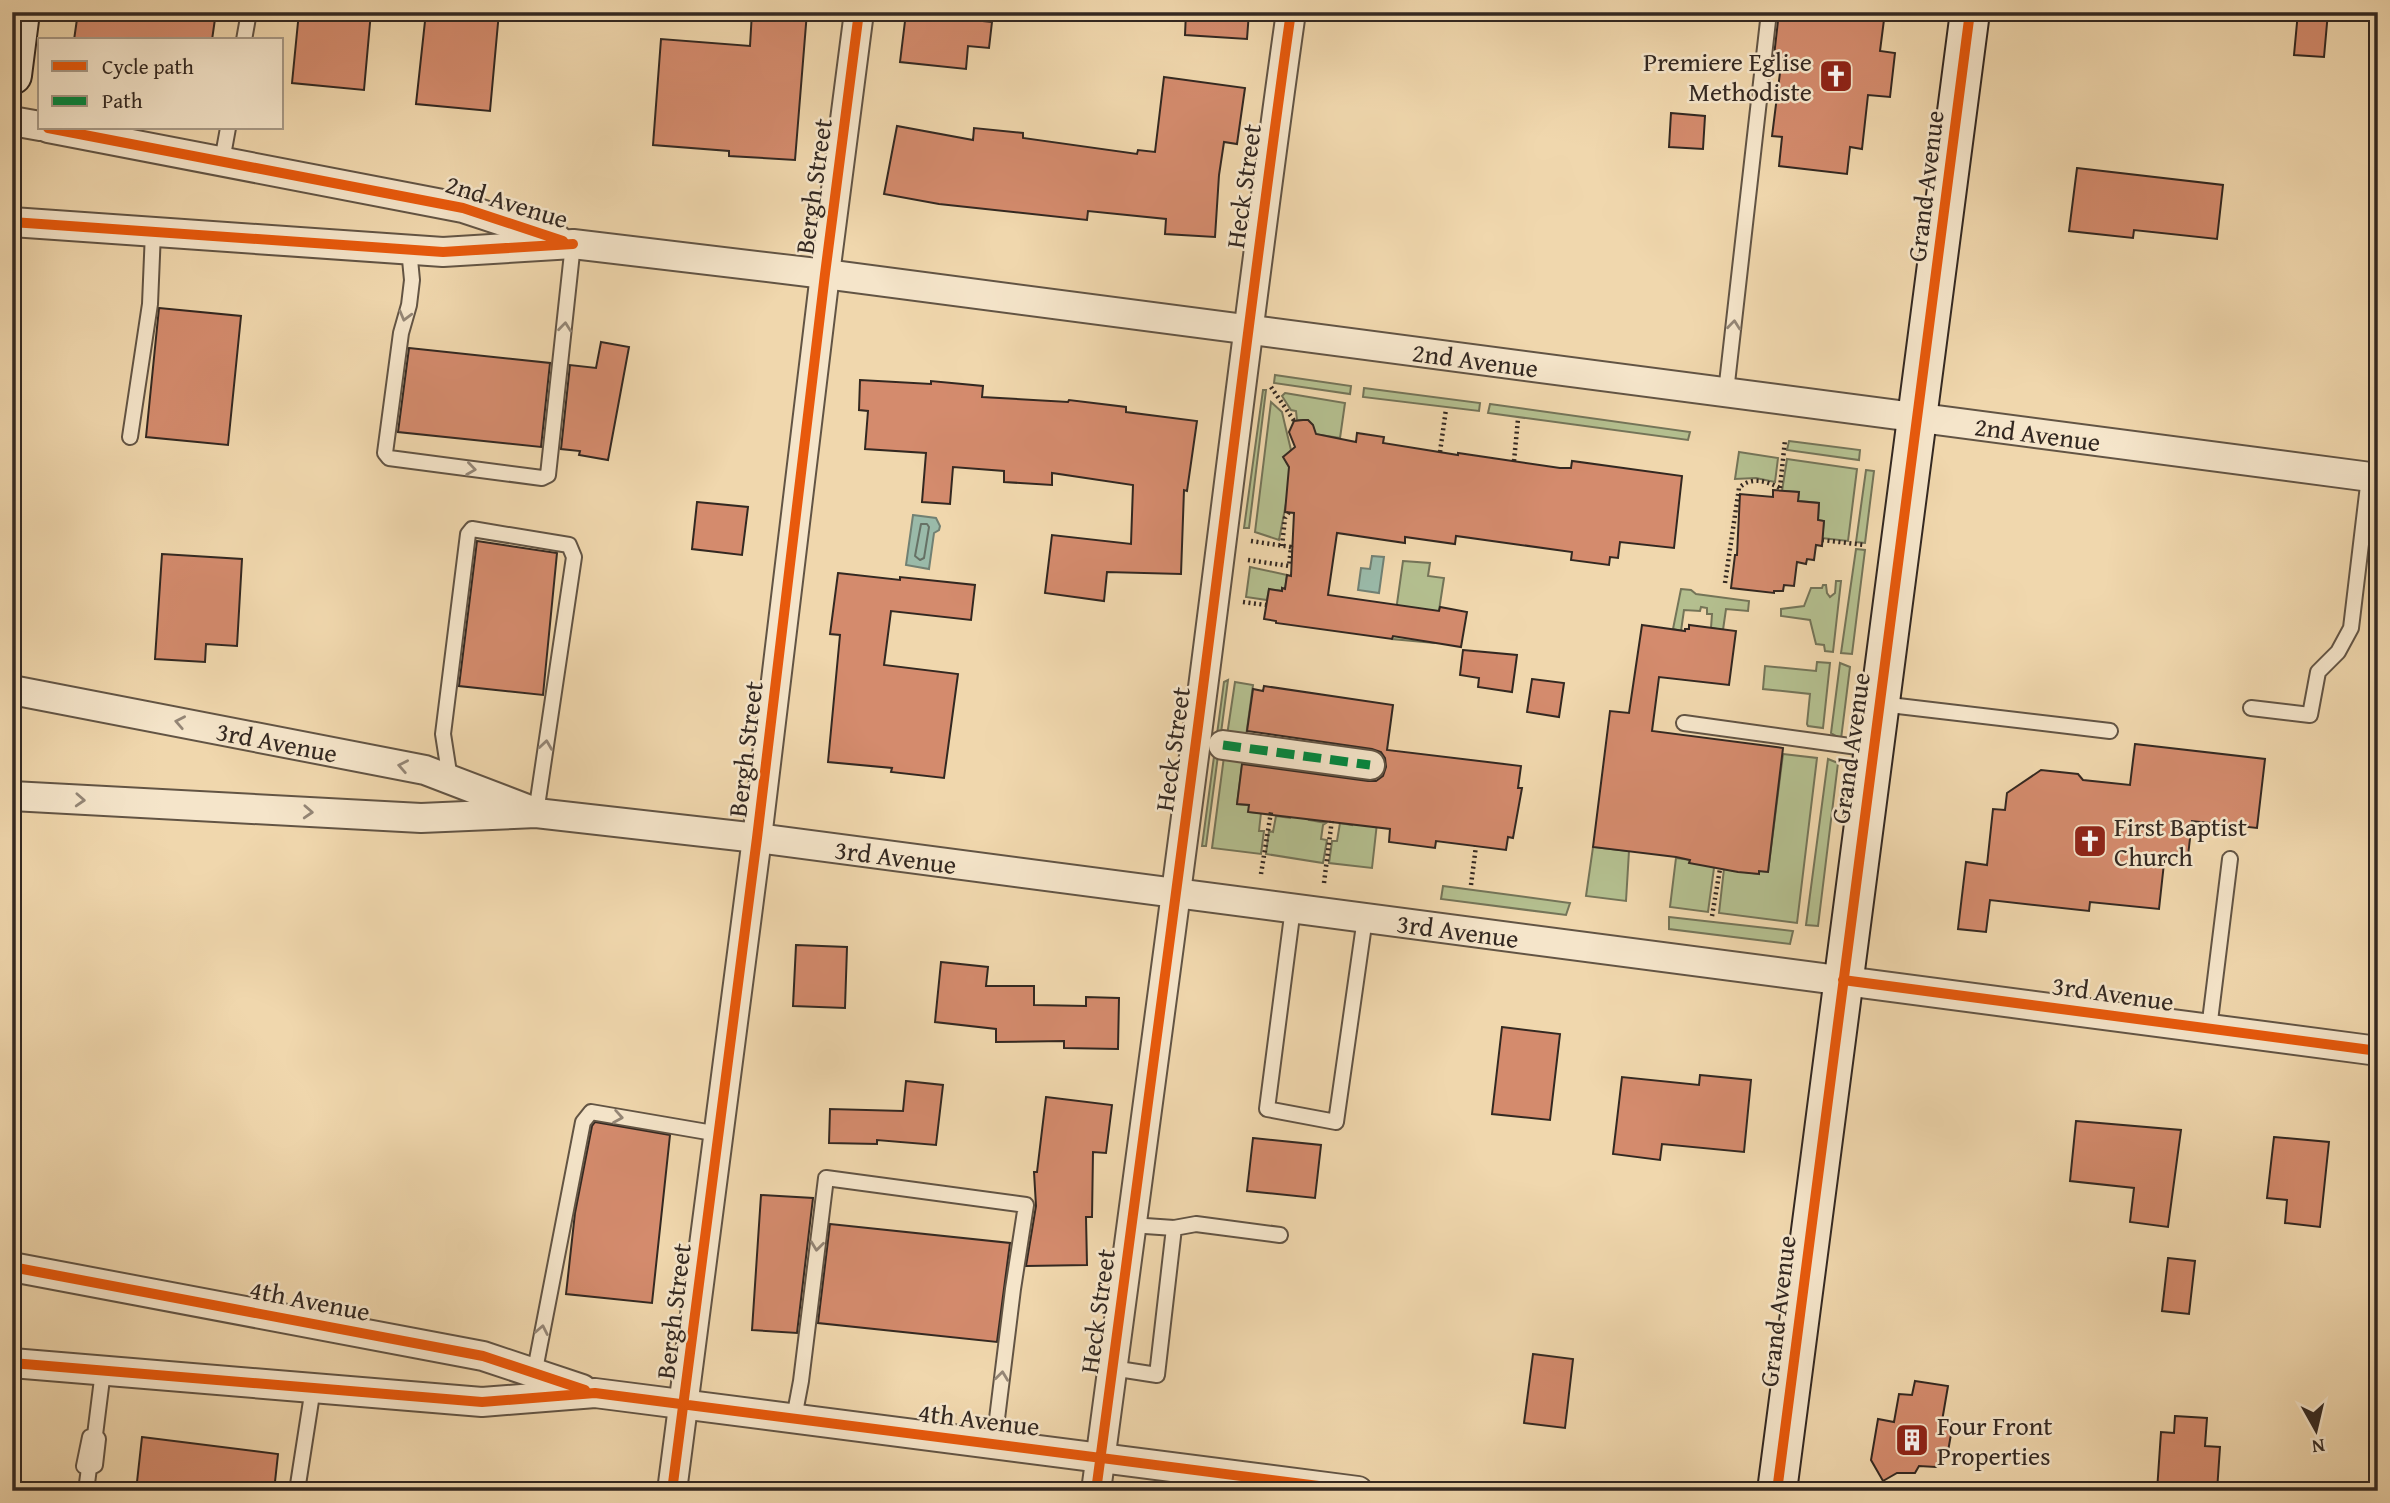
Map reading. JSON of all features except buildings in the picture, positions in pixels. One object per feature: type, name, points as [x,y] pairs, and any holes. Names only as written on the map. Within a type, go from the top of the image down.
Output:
[{"type":"street","points":[[12,75],[20,12]]},
{"type":"street","name":"Bergh Street","points":[[672,1491],[757,838],[859,12]]},
{"type":"street","name":"Heck Street","points":[[1096,1491],[1249,330],[1256,257],[1291,12]]},
{"type":"street","name":"Grand Avenue","points":[[1777,1491],[1970,12]]},
{"type":"street","points":[[12,121],[38,126]]},
{"type":"street","name":"2nd Avenue","points":[[59,130],[463,208],[573,244]]},
{"type":"street","name":"2nd Avenue","points":[[12,222],[443,252],[573,244],[825,274],[2373,477]]},
{"type":"street","name":"3rd Avenue","points":[[12,690],[425,770],[536,813]]},
{"type":"street","points":[[1223,745],[1370,765]]},
{"type":"street","name":"3rd Avenue","points":[[12,796],[421,818],[536,813],[757,838],[2378,1051]]},
{"type":"street","name":"4th Avenue","points":[[12,1267],[483,1356],[533,1385],[1358,1491]]},
{"type":"street","name":"4th Avenue","points":[[12,1363],[482,1402],[533,1385]]},
{"type":"lane","points":[[244,38],[249,12]]},
{"type":"lane","points":[[1726,393],[1769,12]]},
{"type":"lane","points":[[222,161],[228,130]]},
{"type":"lane","points":[[130,437],[150,304],[153,232]]},
{"type":"lane","points":[[410,249],[412,280],[409,305],[401,333],[385,453],[389,458],[542,478],[548,475],[573,244]]},
{"type":"lane","points":[[2251,708],[2310,715],[2318,672],[2339,652],[2351,628],[2373,477]]},
{"type":"lane","points":[[450,779],[443,734],[468,534],[472,529],[569,545],[574,556],[536,813]]},
{"type":"lane","points":[[1879,704],[2110,731]]},
{"type":"lane","points":[[1684,723],[1873,750]]},
{"type":"lane","points":[[2209,1029],[2230,859]]},
{"type":"lane","points":[[1293,908],[1267,1110],[1336,1122],[1365,918]]},
{"type":"lane","points":[[533,1385],[583,1122],[591,1112],[719,1134]]},
{"type":"lane","points":[[794,1418],[826,1178],[1026,1205],[994,1443]]},
{"type":"lane","points":[[1131,1225],[1174,1228],[1196,1224],[1280,1235]]},
{"type":"lane","points":[[1112,1368],[1157,1374],[1174,1228]]},
{"type":"lane","points":[[86,1491],[89,1468],[95,1465],[97,1451],[98,1439],[94,1435],[103,1371]]},
{"type":"lane","points":[[297,1491],[313,1388]]},
{"type":"path","points":[[1270,387],[1295,422]]},
{"type":"path","points":[[1440,452],[1446,410]]},
{"type":"path","points":[[1514,461],[1518,419]]},
{"type":"path","points":[[1725,583],[1739,488],[1745,482],[1753,480],[1768,482],[1779,489],[1785,440]]},
{"type":"path","points":[[1282,546],[1285,518],[1289,512]]},
{"type":"path","points":[[1248,560],[1289,566],[1291,547],[1250,540]]},
{"type":"path","points":[[1822,540],[1865,545]]},
{"type":"path","points":[[1231,603],[1242,601],[1266,605]]},
{"type":"path","points":[[1261,875],[1271,812]]},
{"type":"path","points":[[1324,884],[1332,819]]},
{"type":"path","points":[[1471,885],[1476,846]]},
{"type":"path","points":[[1713,916],[1720,869]]},
{"type":"green space","points":[[1275,375],[1351,386],[1350,394],[1274,383]]},
{"type":"green space","points":[[1364,388],[1480,403],[1479,411],[1363,397]]},
{"type":"green space","points":[[1263,390],[1266,390],[1249,528],[1244,528]]},
{"type":"green space","points":[[1285,393],[1345,403],[1340,438],[1314,434],[1313,425],[1308,420],[1297,420],[1296,411],[1291,410],[1282,396]]},
{"type":"green space","points":[[1271,402],[1282,412],[1291,450],[1286,462],[1292,472],[1279,540],[1255,532]]},
{"type":"green space","points":[[1490,404],[1690,432],[1688,440],[1488,413]]},
{"type":"green space","points":[[1789,441],[1860,450],[1859,460],[1787,450]]},
{"type":"green space","points":[[1739,452],[1778,458],[1775,482],[1756,478],[1735,479]]},
{"type":"green space","points":[[1787,459],[1857,469],[1848,541],[1822,538],[1824,521],[1818,520],[1819,503],[1798,501],[1799,492],[1782,491]]},
{"type":"green space","points":[[1866,470],[1874,471],[1865,543],[1856,542]]},
{"type":"green space","points":[[1856,549],[1865,550],[1852,654],[1841,653]]},
{"type":"green space","points":[[1403,561],[1430,563],[1428,576],[1444,578],[1434,643],[1392,639]]},
{"type":"green space","points":[[1250,567],[1287,575],[1285,589],[1269,589],[1267,600],[1246,597]]},
{"type":"green space","points":[[1836,581],[1841,581],[1833,652],[1825,651],[1824,645],[1816,644],[1810,620],[1781,616],[1781,609],[1804,606],[1811,588],[1822,588],[1823,585],[1826,585],[1830,597],[1835,593]]},
{"type":"green space","points":[[1681,589],[1691,590],[1696,594],[1749,601],[1748,611],[1726,609],[1723,630],[1711,628],[1712,614],[1707,614],[1707,608],[1701,607],[1700,611],[1684,610],[1681,631],[1673,629]]},
{"type":"green space","points":[[1817,662],[1830,663],[1823,728],[1807,724],[1810,694],[1763,689],[1765,666],[1816,671]]},
{"type":"green space","points":[[1840,663],[1850,667],[1841,739],[1831,733]]},
{"type":"green space","points":[[1228,680],[1206,846],[1202,846],[1224,682]]},
{"type":"green space","points":[[1235,682],[1253,685],[1245,744],[1226,742]]},
{"type":"green space","points":[[1225,749],[1244,751],[1237,804],[1249,805],[1249,812],[1261,813],[1259,831],[1264,831],[1261,854],[1212,848]]},
{"type":"green space","points":[[1783,754],[1817,758],[1797,923],[1719,913],[1724,869],[1759,874],[1759,871],[1768,872]]},
{"type":"green space","points":[[1828,759],[1838,763],[1818,926],[1806,925]]},
{"type":"green space","points":[[1291,813],[1310,816],[1309,820],[1326,823],[1323,825],[1321,839],[1327,840],[1323,863],[1266,854],[1269,831],[1273,832],[1276,816],[1290,818]]},
{"type":"green space","points":[[1353,820],[1377,823],[1372,868],[1329,863],[1332,841],[1337,841],[1340,823],[1352,825]]},
{"type":"green space","points":[[1593,847],[1629,851],[1626,901],[1586,896]]},
{"type":"green space","points":[[1676,858],[1713,863],[1708,912],[1670,907]]},
{"type":"green space","points":[[1443,886],[1570,903],[1566,915],[1441,899]]},
{"type":"green space","points":[[1669,917],[1793,931],[1790,944],[1669,929]]},
{"type":"water","points":[[913,515],[936,518],[940,526],[934,533],[929,569],[906,565]]},
{"type":"water","points":[[1372,556],[1384,557],[1379,593],[1358,590],[1361,568],[1370,569]]},
{"type":"marked path","points":[[1223,745],[1370,765]]},
{"type":"cycle path","points":[[672,1491],[757,838],[859,12]]},
{"type":"cycle path","points":[[1096,1491],[1291,12]]},
{"type":"cycle path","points":[[1777,1491],[1970,12]]},
{"type":"cycle path","points":[[58,130],[463,208],[563,241]]},
{"type":"cycle path","points":[[12,222],[443,252],[573,244]]},
{"type":"cycle path","points":[[1843,980],[2378,1051]]},
{"type":"cycle path","points":[[12,1267],[483,1356],[585,1390]]},
{"type":"cycle path","points":[[12,1363],[482,1402],[595,1393],[1358,1491]]},
{"type":"place","name":"Premiere Eglise Methodiste","points":[[1836,76]]},
{"type":"place","name":"First Baptist Church","points":[[2090,841]]},
{"type":"place","name":"Four Front Properties","points":[[1912,1440]]}]
